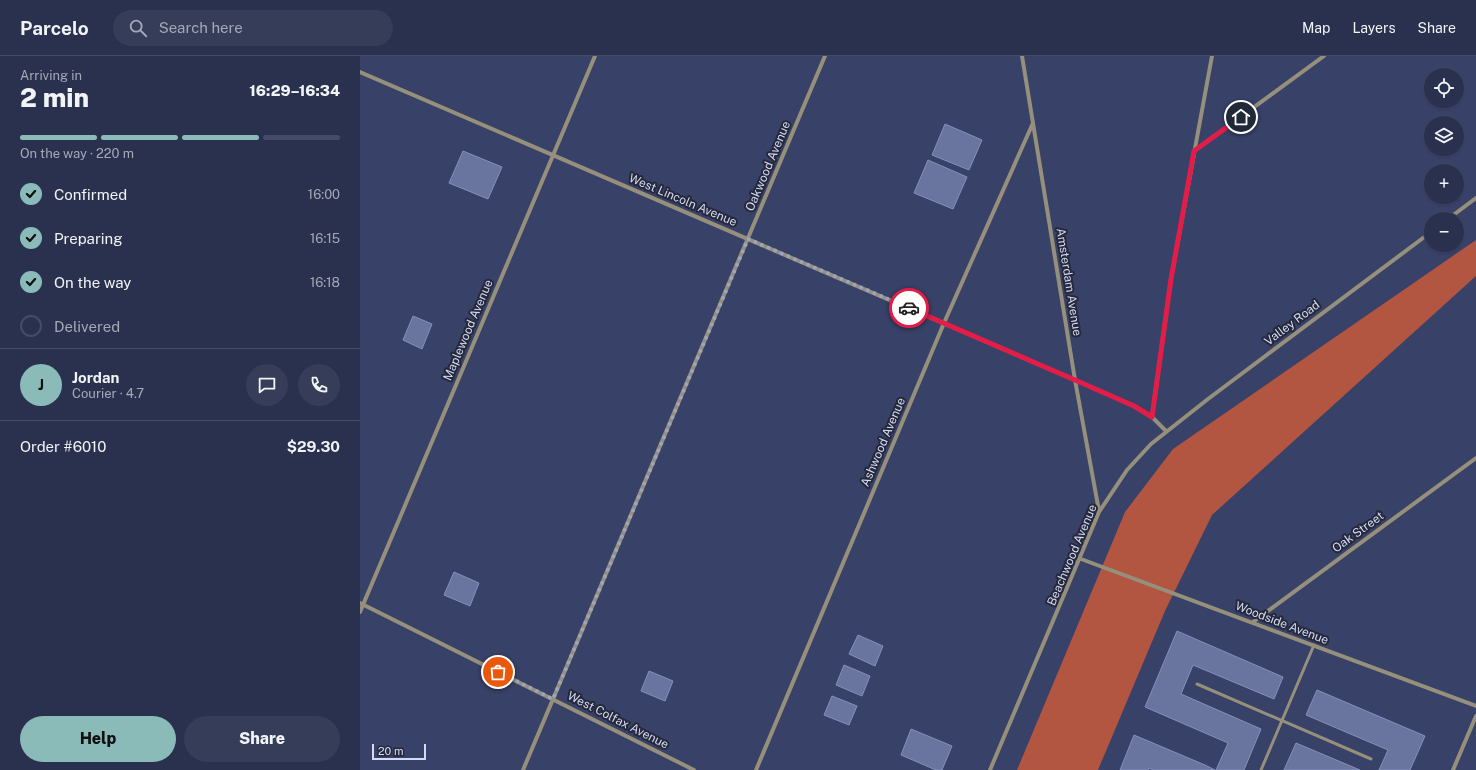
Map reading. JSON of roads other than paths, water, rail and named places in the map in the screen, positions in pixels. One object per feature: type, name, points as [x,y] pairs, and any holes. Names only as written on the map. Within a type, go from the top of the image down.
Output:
[{"type":"street","name":"Maplewood Avenue","points":[[360,612],[362,604],[595,56]]},
{"type":"street","name":"Oakwood Avenue","points":[[523,770],[825,56]]},
{"type":"street","name":"Amsterdam Avenue","points":[[1022,56],[1075,380],[1100,512]]},
{"type":"street","points":[[1166,431],[1152,417],[1171,279],[1212,56]]},
{"type":"street","points":[[1194,151],[1324,56]]},
{"type":"street","name":"West Lincoln Avenue","points":[[360,72],[1075,380],[1134,406],[1152,417]]},
{"type":"street","name":"Ashwood Avenue","points":[[756,770],[944,323],[1033,123]]},
{"type":"street","points":[[1457,212],[1476,198]]},
{"type":"street","name":"Valley Road","points":[[1166,431],[1424,237]]},
{"type":"street","name":"Beachwood Avenue","points":[[990,770],[1100,512],[1127,470],[1166,431]]},
{"type":"street","name":"Oak Street","points":[[1253,622],[1476,458]]},
{"type":"street","name":"Woodside Avenue","points":[[1081,559],[1476,706]]},
{"type":"street","name":"West Colfax Avenue","points":[[362,604],[694,770]]},
{"type":"street","points":[[1453,770],[1476,716]]},
{"type":"lane","points":[[1261,770],[1314,645]]},
{"type":"lane","points":[[1197,684],[1371,759]]}]
